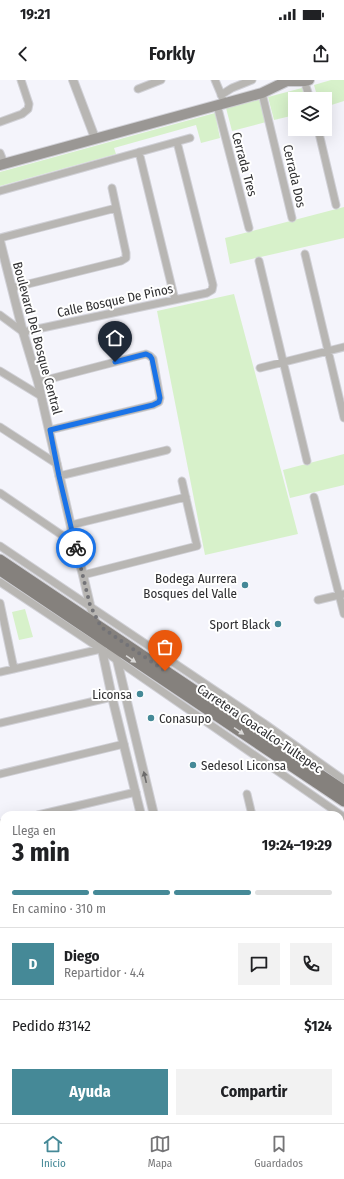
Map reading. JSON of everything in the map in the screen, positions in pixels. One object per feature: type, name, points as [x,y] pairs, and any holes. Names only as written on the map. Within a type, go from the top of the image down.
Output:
[{"type":"main road","points":[[2,164],[221,101],[262,93],[289,80],[306,80]]},
{"type":"main road","name":"Carretera Coacalco-Tultepec","points":[[0,560],[99,630],[105,646],[344,801]]},
{"type":"main road","name":"Carretera Coacalco-Tultepec","points":[[0,570],[99,630],[344,790]]},
{"type":"street","points":[[0,122],[22,114],[28,109],[29,104],[21,80]]},
{"type":"street","points":[[73,80],[96,138]]},
{"type":"street","points":[[138,89],[161,80]]},
{"type":"street","name":"Cerrada Tres","points":[[215,80],[250,228]]},
{"type":"street","points":[[221,101],[232,88],[252,80]]},
{"type":"street","points":[[306,80],[309,92]]},
{"type":"street","name":"Cerrada Dos","points":[[262,93],[292,218]]},
{"type":"street","points":[[320,136],[336,205]]},
{"type":"street","points":[[0,191],[190,138]]},
{"type":"street","name":"Calle Bosque De Pinos","points":[[23,332],[207,293],[212,290],[213,285],[177,142]]},
{"type":"street","points":[[139,152],[175,300]]},
{"type":"street","points":[[0,153],[2,164]]},
{"type":"street","points":[[12,288],[121,261],[126,258],[112,188]]},
{"type":"street","points":[[0,239],[116,208]]},
{"type":"street","name":"Boulevard Del Bosque Central","points":[[0,239],[23,332],[50,430],[59,476],[90,605],[99,630]]},
{"type":"street","points":[[305,254],[344,418]]},
{"type":"street","points":[[259,261],[307,461]]},
{"type":"street","points":[[0,315],[23,332]]},
{"type":"street","points":[[260,368],[344,347]]},
{"type":"street","points":[[38,382],[146,354],[152,359],[160,398],[159,402],[153,405],[50,430]]},
{"type":"street","points":[[0,371],[41,396]]},
{"type":"street","points":[[0,428],[57,464]]},
{"type":"street","points":[[59,476],[168,450]]},
{"type":"street","points":[[83,574],[196,546],[182,481]]},
{"type":"street","points":[[0,493],[75,544]]},
{"type":"street","points":[[71,525],[186,497]]},
{"type":"street","points":[[314,497],[342,595],[344,614]]},
{"type":"street","points":[[0,546],[90,605],[265,724],[344,780]]},
{"type":"street","points":[[0,582],[105,646],[117,660],[335,811]]},
{"type":"street","points":[[318,600],[342,595]]},
{"type":"street","points":[[0,603],[14,669]]},
{"type":"street","points":[[0,672],[105,646]]},
{"type":"street","points":[[105,646],[112,697],[140,811]]},
{"type":"street","points":[[117,660],[153,811]]},
{"type":"street","points":[[0,723],[112,697]]},
{"type":"street","points":[[118,722],[131,718]]},
{"type":"street","points":[[0,774],[124,744]]},
{"type":"street","points":[[55,811],[136,792]]},
{"type":"street","points":[[247,794],[251,811]]},
{"type":"green space","points":[[331,80],[344,80],[344,101],[332,105],[332,92],[316,92],[314,85]]},
{"type":"green space","points":[[302,88],[303,92],[288,92],[288,117],[274,120],[268,97]]},
{"type":"green space","points":[[259,99],[266,122],[232,131],[226,108]]},
{"type":"green space","points":[[215,113],[220,138],[201,143],[196,125],[114,148],[116,154],[0,186],[0,172]]},
{"type":"green space","points":[[344,207],[344,238],[230,264],[225,238]]},
{"type":"green space","points":[[234,294],[298,534],[205,555],[157,311]]},
{"type":"green space","points":[[344,454],[344,485],[290,498],[283,470]]},
{"type":"green space","points":[[25,609],[33,637],[19,640],[12,612]]},
{"type":"way so far","points":[[76,548],[90,605],[101,627],[165,671]]},
{"type":"place","name":"Bodega Aurrera Bosques del Valle","points":[[245,585]]},
{"type":"place","name":"Sport Black","points":[[278,624]]},
{"type":"place","name":"Liconsa","points":[[140,694]]},
{"type":"place","name":"Conasupo","points":[[151,718]]},
{"type":"place","name":"Sedesol Liconsa","points":[[193,765]]},
{"type":"route","points":[[76,548],[50,430],[153,405],[159,402],[160,398],[152,359],[150,356],[146,354],[115,362]]}]
